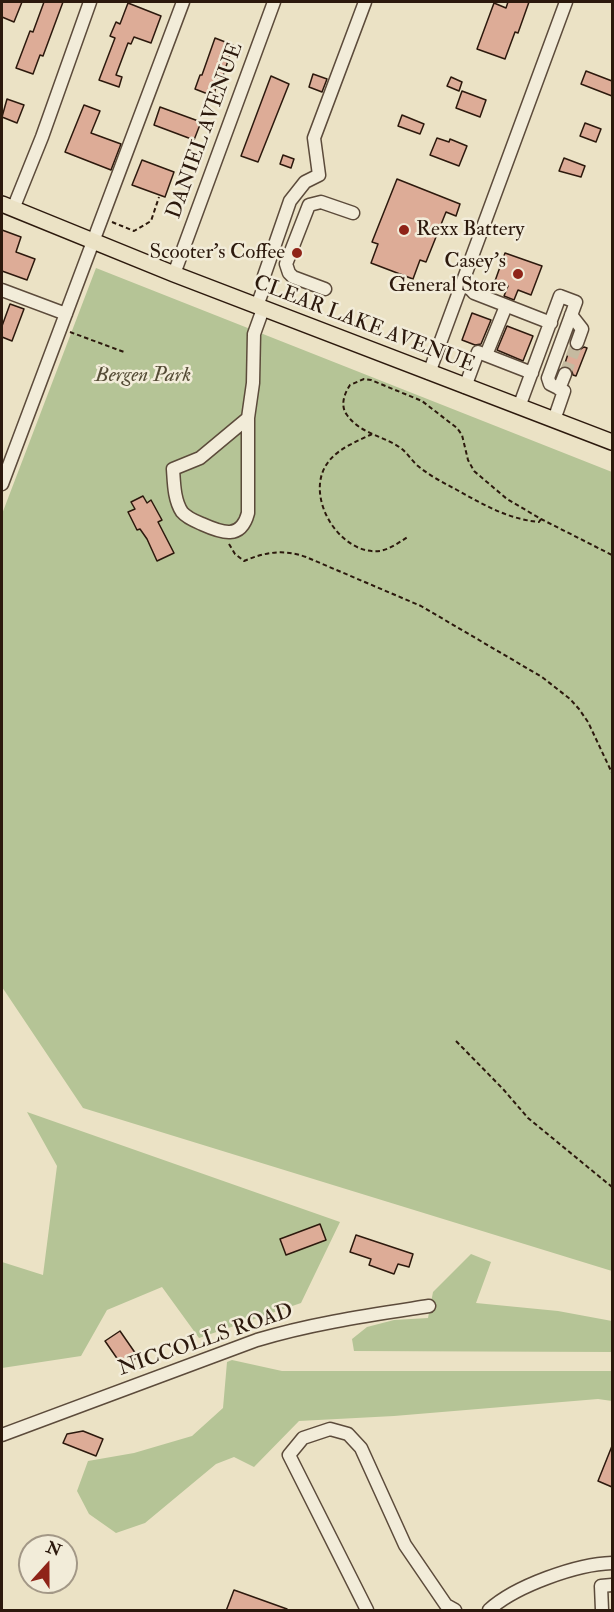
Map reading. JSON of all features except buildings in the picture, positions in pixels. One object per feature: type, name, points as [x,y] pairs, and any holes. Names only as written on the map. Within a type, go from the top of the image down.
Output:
[{"type":"main road","name":"CLEAR LAKE AVENUE","points":[[7,207],[260,308],[612,442]]},
{"type":"street","points":[[7,207],[42,137],[90,2]]},
{"type":"street","points":[[2,483],[183,2]]},
{"type":"street","name":"DANIEL AVENUE","points":[[174,274],[274,2]]},
{"type":"street","points":[[248,418],[200,458],[173,470],[177,502],[182,512],[190,519],[219,531],[240,529],[248,513],[248,418],[253,383],[254,334],[265,284],[264,276],[290,201],[305,183],[319,175],[314,138],[365,2]]},
{"type":"street","points":[[429,373],[566,2]]},
{"type":"street","points":[[325,289],[293,277],[285,264],[309,205],[321,202],[353,213]]},
{"type":"street","points":[[463,281],[474,293],[551,322]]},
{"type":"street","points":[[2,290],[66,314]]},
{"type":"street","points":[[519,407],[560,296],[576,303],[548,378],[550,384],[564,391],[554,420]]},
{"type":"street","points":[[486,356],[506,306]]},
{"type":"street","points":[[571,315],[582,329],[577,342]]},
{"type":"street","points":[[465,387],[478,352],[532,373]]},
{"type":"street","points":[[559,389],[565,374]]},
{"type":"street","name":"NICCOLLS ROAD","points":[[2,1435],[269,1336],[343,1319],[429,1306]]},
{"type":"street","points":[[367,1611],[289,1455],[303,1438],[330,1429],[348,1434],[361,1448],[405,1545],[447,1605],[455,1611]]},
{"type":"street","points":[[489,1611],[498,1602],[547,1578],[598,1563],[612,1563]]},
{"type":"street","points":[[605,1610],[601,1586],[612,1585]]},
{"type":"path","points":[[110,224],[111,222],[134,231],[151,221],[159,197]]},
{"type":"path","points":[[60,329],[124,352]]},
{"type":"path","points":[[542,519],[538,522],[524,521],[490,508],[432,476],[402,449],[352,421],[344,409],[343,401],[350,385],[364,379],[371,380],[422,401],[457,428],[462,435],[468,460],[474,471],[507,499],[612,555]]},
{"type":"path","points":[[372,434],[345,448],[328,461],[320,488],[327,515],[342,537],[351,545],[362,549],[381,551],[409,536]]},
{"type":"path","points":[[227,532],[230,547],[235,555],[244,561],[273,552],[306,556],[421,606],[542,677],[570,699],[588,722],[612,772]]},
{"type":"path","points":[[456,1041],[528,1118],[612,1187]]},
{"type":"green space","name":"Bergen Park","points":[[96,268],[612,472],[612,1271],[83,1108],[2,987],[2,514]]},
{"type":"green space","points":[[27,1112],[340,1222],[301,1303],[199,1338],[162,1287],[107,1310],[81,1356],[2,1368],[2,1262],[43,1275],[57,1166]]},
{"type":"green space","points":[[471,1254],[491,1262],[476,1303],[558,1311],[612,1321],[612,1352],[354,1351],[352,1339],[367,1327],[394,1320],[428,1318],[433,1292]]},
{"type":"green space","points":[[232,1360],[282,1371],[612,1371],[612,1401],[598,1399],[394,1416],[299,1421],[254,1467],[234,1457],[216,1464],[145,1523],[116,1533],[89,1514],[77,1491],[88,1461],[134,1453],[192,1436],[223,1408],[227,1362]]},
{"type":"tunnel","points":[[565,374],[577,343]]},
{"type":"place","name":"Rexx Battery","points":[[404,230]]},
{"type":"place","name":"Scooter's Coffee","points":[[297,253]]},
{"type":"place","name":"Casey's General Store","points":[[518,274]]}]
